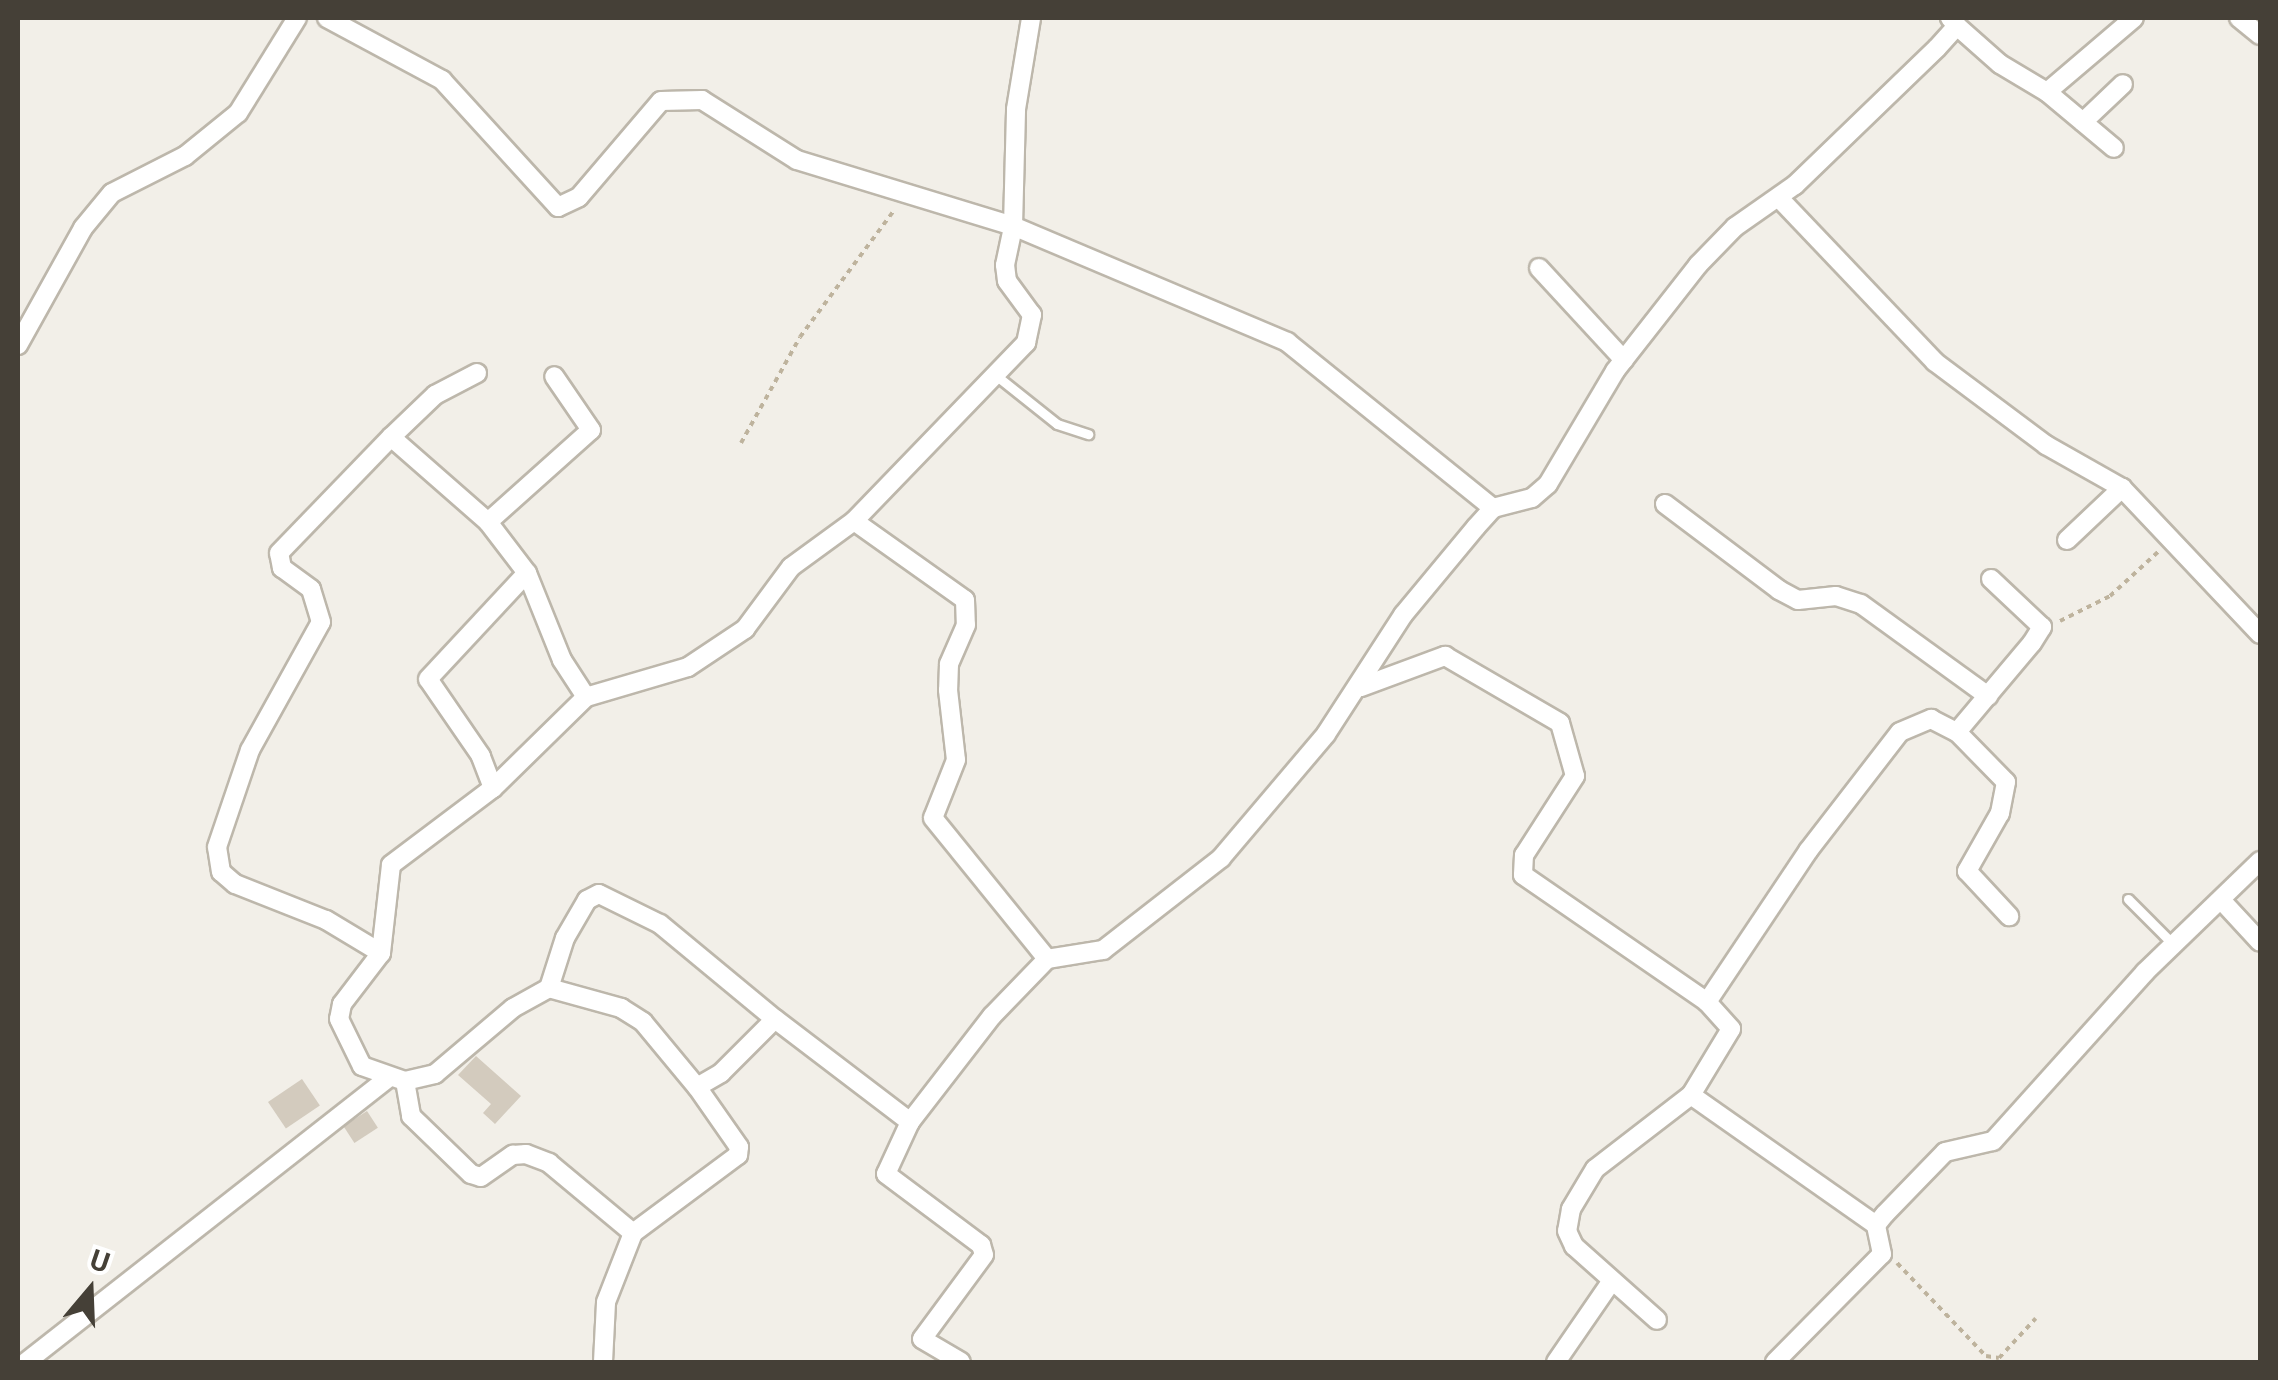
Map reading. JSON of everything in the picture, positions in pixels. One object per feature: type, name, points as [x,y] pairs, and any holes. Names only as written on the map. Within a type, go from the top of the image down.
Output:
[{"type":"street","points":[[18,345],[83,228],[112,193],[185,156],[238,112],[297,18]]},
{"type":"street","points":[[327,18],[442,80],[558,206],[580,197],[648,112],[677,98],[717,107],[797,160],[1013,226],[1288,342],[1493,508]]},
{"type":"street","points":[[632,1234],[550,1163],[526,1154],[513,1155],[481,1177],[470,1174],[410,1116],[396,1080],[362,1066],[340,1018],[342,1004],[381,953],[391,865],[494,788],[586,697],[688,667],[717,652],[745,629],[813,545],[854,521],[998,377],[1032,330],[1032,315],[1007,281],[1013,226],[1016,109],[1031,18]]},
{"type":"street","points":[[2047,92],[2134,18]]},
{"type":"street","points":[[2239,18],[2260,36]]},
{"type":"street","points":[[961,1362],[922,1339],[984,1256],[982,1245],[886,1174],[910,1122],[992,1016],[1046,959],[1114,944],[1221,858],[1361,687],[1403,616],[1493,508],[1532,498],[1548,484],[1624,360],[1698,265],[1735,227],[1779,198],[1954,22],[2000,64],[2047,92],[2114,148]]},
{"type":"street","points":[[2083,122],[2123,84]]},
{"type":"street","points":[[1779,198],[1935,362],[2046,445],[2122,488],[2260,634]]},
{"type":"street","points":[[1539,268],[1624,360]]},
{"type":"street","points":[[381,953],[326,920],[235,884],[221,872],[217,846],[250,750],[321,622],[311,589],[282,568],[278,553],[435,395],[477,373]]},
{"type":"street","points":[[488,522],[591,430],[554,376]]},
{"type":"street","points":[[392,438],[488,522],[528,573],[562,660],[586,697]]},
{"type":"street","points":[[2068,540],[2122,488]]},
{"type":"street","points":[[1665,504],[1778,590],[1798,600],[1836,596],[1861,604],[1988,696]]},
{"type":"street","points":[[854,521],[965,600],[966,625],[949,664],[956,760],[932,818],[1046,959]]},
{"type":"street","points":[[494,788],[469,737],[428,680],[528,573]]},
{"type":"street","points":[[1957,732],[2042,627],[1991,579]]},
{"type":"street","points":[[1361,687],[1444,656],[1560,723],[1576,776],[1524,856],[1523,875],[1708,1002],[1731,1029],[1730,1040],[1691,1095],[1578,1189],[1568,1231],[1610,1282],[1657,1320]]},
{"type":"street","points":[[1708,1002],[1808,852],[1900,732],[1931,719],[1957,732],[2006,782],[2000,814],[1967,871],[2009,916]]},
{"type":"street","points":[[1876,1226],[1945,1152],[1994,1141],[2145,972],[2176,948],[2260,860]]},
{"type":"street","points":[[26,1362],[396,1080],[435,1074],[513,1008],[549,988],[565,938],[587,900],[599,894],[660,924],[775,1019],[910,1122]]},
{"type":"street","points":[[2223,902],[2260,942]]},
{"type":"street","points":[[549,988],[622,1008],[643,1022],[739,1147],[738,1155],[632,1234],[606,1302],[602,1362]]},
{"type":"street","points":[[697,1088],[775,1019]]},
{"type":"street","points":[[1691,1095],[1876,1226],[1884,1249],[1775,1362]]},
{"type":"street","points":[[1556,1362],[1610,1282]]},
{"type":"lane","points":[[998,377],[1057,424],[1088,434]]},
{"type":"lane","points":[[2128,899],[2176,948]]},
{"type":"path","points":[[741,443],[800,338],[908,194]]},
{"type":"path","points":[[2042,627],[2110,596],[2172,539]]},
{"type":"path","points":[[1884,1249],[1986,1356],[2000,1358],[2036,1318]]},
{"type":"building","points":[[476,1056],[521,1096],[495,1124],[483,1113],[491,1104],[458,1075]]},
{"type":"building","points":[[302,1079],[320,1106],[286,1128],[268,1102]]},
{"type":"building","points":[[367,1111],[378,1128],[354,1143],[344,1126]]}]
